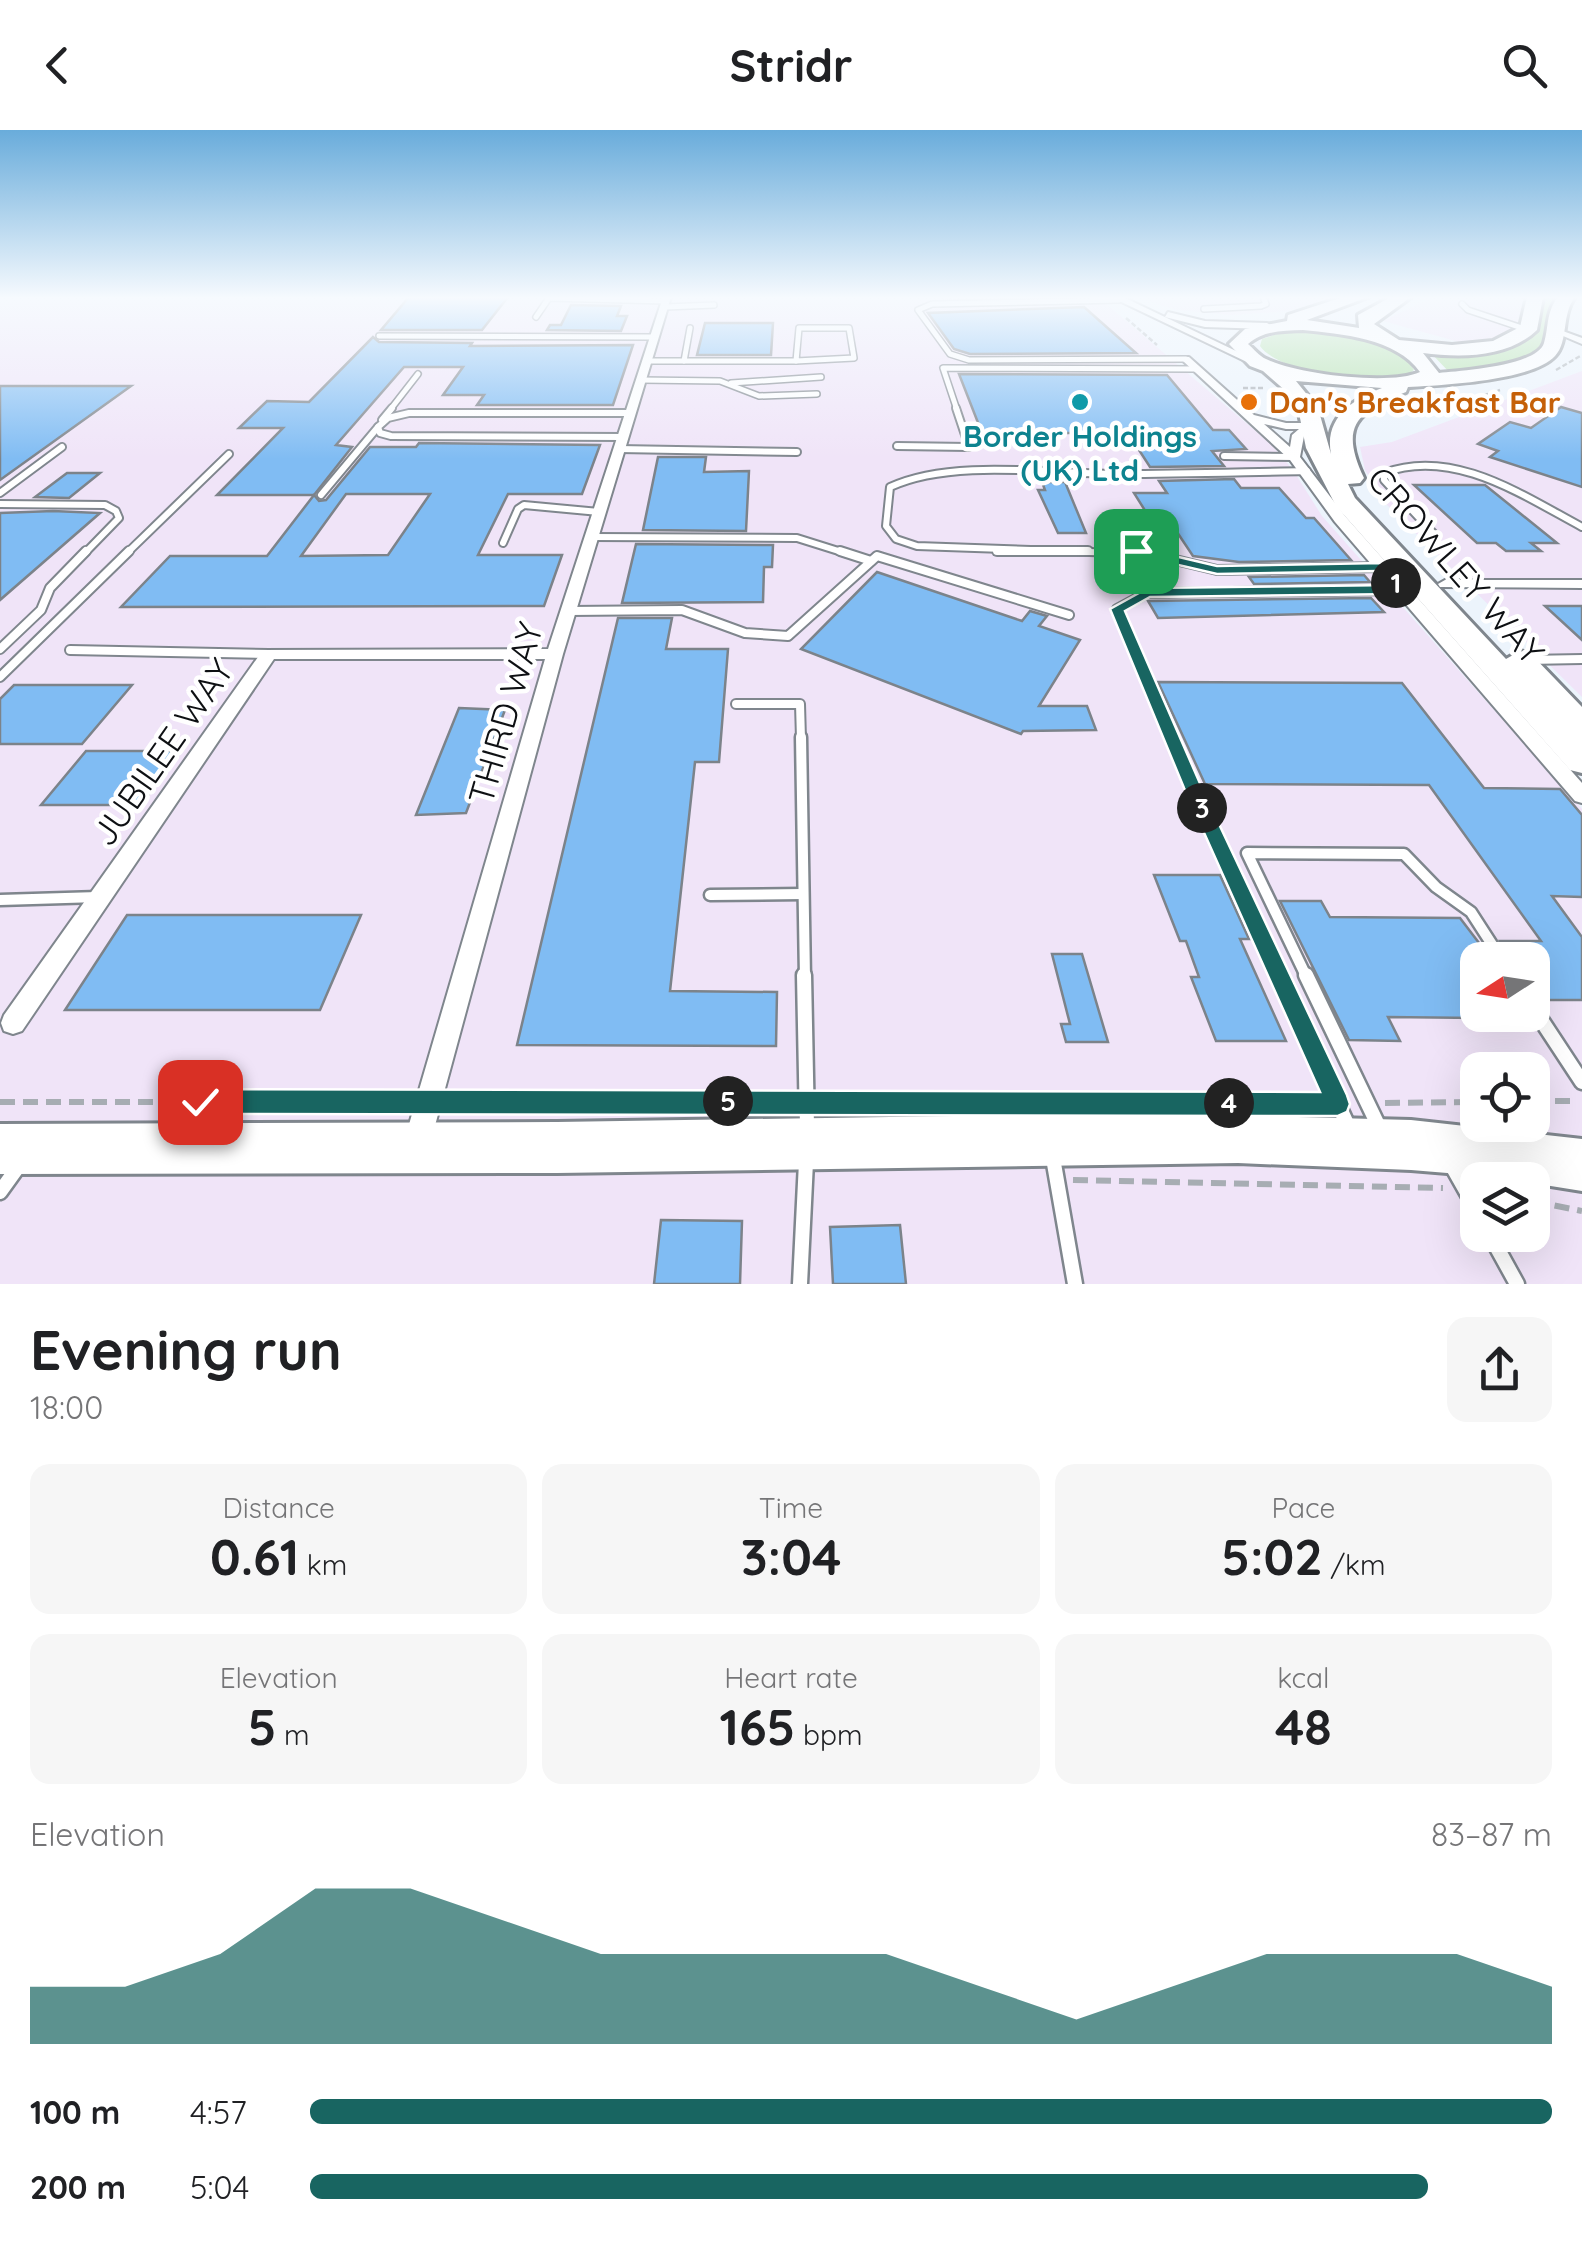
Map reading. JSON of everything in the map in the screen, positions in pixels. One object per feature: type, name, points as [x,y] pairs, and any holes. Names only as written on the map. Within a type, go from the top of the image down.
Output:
[{"type":"highway","points":[[1240,351],[1256,362],[1333,381],[1416,382],[1527,364],[1549,351]]},
{"type":"highway","points":[[1411,351],[1429,367],[1430,373],[1416,382]]},
{"type":"highway","name":"CROWLEY WAY","points":[[1256,362],[1297,391],[1308,408],[1326,470],[1345,501],[1582,761]]},
{"type":"highway","name":"CROWLEY WAY","points":[[1416,382],[1354,410],[1343,422],[1338,438],[1358,489],[1582,727]]},
{"type":"highway","points":[[16,1149],[416,1150],[807,1123],[1050,1141],[1362,1123],[1441,1146],[1582,1165]]},
{"type":"street","name":"THIRD WAY","points":[[416,1150],[555,654],[650,351]]},
{"type":"street","points":[[1232,351],[1256,362]]},
{"type":"street","points":[[1186,359],[1308,470],[1340,519],[1582,796]]},
{"type":"street","points":[[1254,418],[1286,426],[1310,424]]},
{"type":"street","points":[[1294,458],[1298,436],[1310,424]]},
{"type":"street","points":[[1445,584],[1582,584]]},
{"type":"street","name":"JUBILEE WAY","points":[[13,1023],[269,654],[555,654]]},
{"type":"lane","points":[[684,361],[686,351]]},
{"type":"lane","points":[[796,361],[797,351]]},
{"type":"lane","points":[[647,361],[796,361],[854,358],[853,351]]},
{"type":"lane","points":[[948,351],[969,360],[1186,359]]},
{"type":"lane","points":[[897,446],[968,446],[943,368],[1198,369]]},
{"type":"lane","points":[[320,495],[418,374]]},
{"type":"lane","points":[[641,380],[731,383],[822,377]]},
{"type":"lane","points":[[731,383],[740,392],[752,394],[817,394]]},
{"type":"lane","points":[[379,425],[421,412],[631,413]]},
{"type":"lane","points":[[379,425],[380,433],[391,436],[797,452]]},
{"type":"lane","points":[[0,493],[62,447]]},
{"type":"lane","points":[[0,677],[229,454]]},
{"type":"lane","points":[[1224,456],[1294,458]]},
{"type":"lane","points":[[1435,534],[1384,480],[1384,473],[1405,465],[1455,469],[1481,476],[1582,527]]},
{"type":"lane","points":[[1308,470],[1118,474],[1010,470],[908,478],[890,487],[886,526],[896,539],[917,546],[1006,552],[1136,551],[1217,570],[1382,567]]},
{"type":"lane","points":[[0,504],[104,505],[119,518],[50,588],[41,610],[0,649]]},
{"type":"lane","points":[[503,542],[520,507],[600,512]]},
{"type":"lane","points":[[592,537],[797,538],[871,561]]},
{"type":"lane","points":[[569,611],[682,610],[745,632],[788,636],[877,556],[1068,615]]},
{"type":"lane","points":[[1362,1123],[1193,788],[1117,609],[1148,592],[1402,590]]},
{"type":"lane","points":[[70,650],[269,654]]},
{"type":"lane","points":[[1518,660],[1582,659]]},
{"type":"lane","points":[[736,704],[800,704],[807,1123],[800,1284]]},
{"type":"lane","points":[[1362,1123],[1247,853],[1404,854],[1436,887],[1471,912],[1490,942]]},
{"type":"lane","points":[[710,894],[803,894]]},
{"type":"lane","points":[[0,900],[100,897]]},
{"type":"lane","points":[[1549,1032],[1582,1082]]},
{"type":"lane","points":[[1050,1141],[1074,1284]]},
{"type":"lane","points":[[1441,1146],[1460,1180]]},
{"type":"lane","points":[[0,1192],[16,1149]]},
{"type":"lane","points":[[1499,1252],[1517,1284]]},
{"type":"path","points":[[1550,1101],[1582,1100]]},
{"type":"path","points":[[0,1102],[430,1102],[807,1123],[1003,1102]]},
{"type":"path","points":[[1279,1104],[1362,1123],[1460,1105]]},
{"type":"path","points":[[1550,1205],[1582,1211]]},
{"type":"shaded area","points":[[0,351],[1161,351],[1271,444],[1322,516],[1582,809],[1582,1284],[0,1284]]},
{"type":"shaded area","points":[[1582,371],[1582,697],[1385,503],[1365,470],[1360,447],[1392,442]]},
{"type":"green space","points":[[1265,351],[1395,351],[1414,370],[1382,379],[1335,377],[1310,372]]},
{"type":"green space","points":[[1537,351],[1515,362],[1450,373],[1430,352]]},
{"type":"building","points":[[359,351],[631,351],[613,405],[477,405],[484,395],[443,395],[463,367],[404,367],[336,445],[352,447],[314,495],[217,495],[283,428],[239,428],[267,401],[309,402]]},
{"type":"building","points":[[698,351],[771,351],[771,355],[697,355]]},
{"type":"building","points":[[960,351],[1136,353],[970,354]]},
{"type":"building","name":"Border Holdings (UK) Ltd","points":[[959,374],[1167,375],[1213,430],[1229,430],[1246,449],[1212,451],[1224,466],[1150,467],[1128,433],[982,433]]},
{"type":"building","points":[[0,386],[131,386],[0,480]]},
{"type":"building","points":[[1561,407],[1582,413],[1582,487],[1490,457],[1498,451],[1478,444],[1510,422],[1531,428]]},
{"type":"building","points":[[419,443],[600,445],[582,494],[508,494],[478,555],[562,555],[544,606],[121,607],[170,556],[267,556],[314,495],[319,501],[326,500],[370,447],[416,447]],"holes":[[[346,494],[430,494],[388,555],[301,556]]]},
{"type":"building","points":[[658,457],[706,457],[704,472],[749,471],[746,531],[643,530]]},
{"type":"building","points":[[67,473],[100,473],[69,498],[35,497]]},
{"type":"building","points":[[1234,479],[1241,488],[1279,488],[1306,518],[1314,518],[1351,560],[1239,562],[1193,556],[1169,520],[1151,520],[1134,493],[1167,493],[1159,481]]},
{"type":"building","points":[[1042,482],[1065,482],[1086,533],[1058,533],[1038,490],[1045,490]]},
{"type":"building","points":[[1414,485],[1485,485],[1557,543],[1531,543],[1541,551],[1506,551],[1496,543],[1477,543]]},
{"type":"building","points":[[0,513],[100,513],[0,600]]},
{"type":"building","points":[[636,544],[773,545],[772,567],[764,567],[763,602],[622,603]]},
{"type":"building","points":[[1100,562],[1152,562],[1165,585],[1112,586]]},
{"type":"building","points":[[877,572],[1022,621],[1030,611],[1047,616],[1039,626],[1080,640],[1039,706],[1087,706],[1096,730],[1021,734],[801,649]]},
{"type":"building","points":[[1364,575],[1370,582],[1254,584],[1249,577]]},
{"type":"building","points":[[1371,598],[1384,612],[1158,618],[1148,601]]},
{"type":"building","points":[[1545,606],[1582,606],[1582,640]]},
{"type":"building","points":[[618,618],[672,618],[666,649],[728,649],[719,762],[695,762],[670,991],[777,992],[776,1046],[517,1045]]},
{"type":"building","points":[[1158,682],[1402,683],[1484,788],[1560,789],[1582,815],[1582,897],[1552,896],[1582,937],[1582,1000],[1550,1000],[1550,942],[1501,942],[1541,941],[1429,785],[1205,784]]},
{"type":"building","points":[[14,685],[132,685],[82,744],[0,744],[0,699]]},
{"type":"building","points":[[459,708],[505,710],[466,813],[416,815]]},
{"type":"building","points":[[86,751],[180,751],[141,805],[41,805]]},
{"type":"building","points":[[1154,875],[1220,875],[1249,939],[1240,939],[1286,1041],[1216,1041],[1191,977],[1199,977],[1186,941],[1180,941]]},
{"type":"building","points":[[1280,901],[1321,901],[1330,917],[1460,918],[1478,942],[1460,942],[1460,1018],[1388,1017],[1400,1041],[1349,1040]]},
{"type":"building","points":[[127,915],[361,915],[320,1010],[65,1010]]},
{"type":"building","points":[[1052,954],[1082,954],[1108,1042],[1066,1042],[1061,1024],[1070,1024]]},
{"type":"building","points":[[661,1220],[742,1221],[740,1284],[654,1284]]},
{"type":"building","points":[[900,1225],[906,1284],[833,1284],[830,1227]]},
{"type":"place","name":"Border Holdings (UK) Ltd","points":[[1080,402]]},
{"type":"place","name":"Dan's Breakfast Bar","points":[[1249,402]]},
{"type":"route","points":[[200,1102],[1338,1104],[1193,788],[1117,609],[1148,592],[1402,590],[1382,567],[1217,570],[1136,551]]}]
